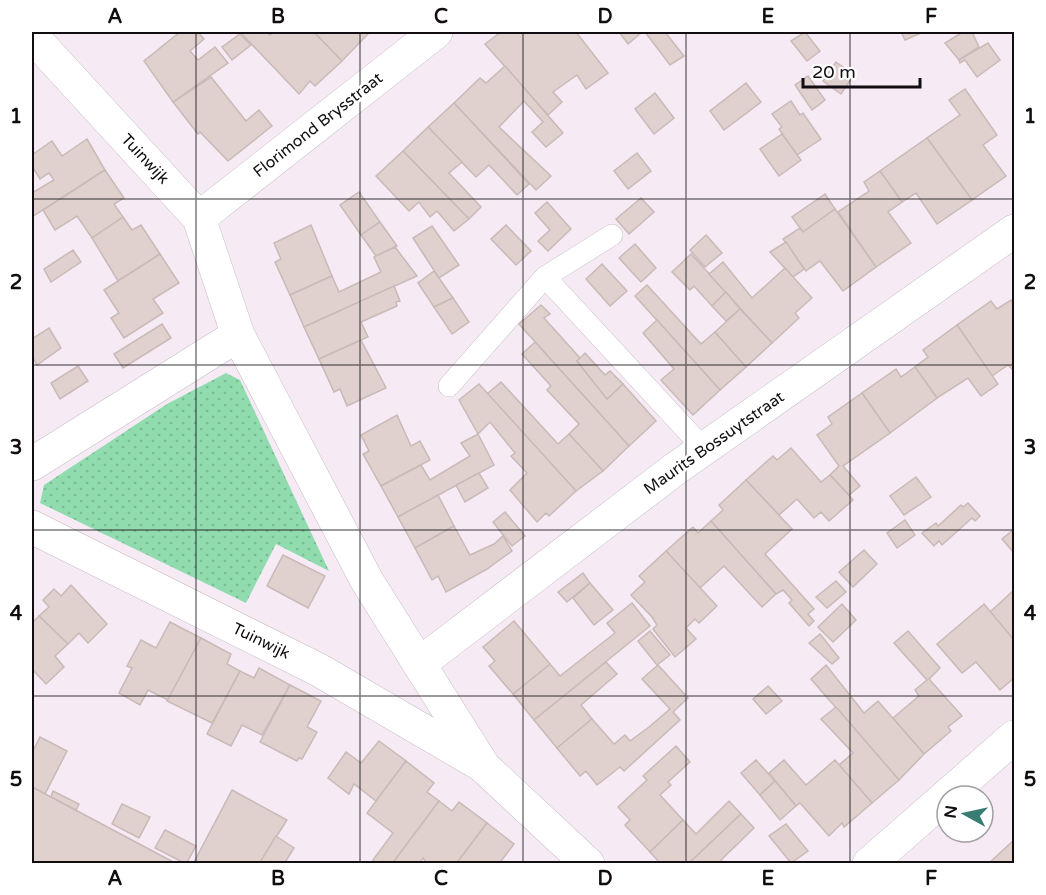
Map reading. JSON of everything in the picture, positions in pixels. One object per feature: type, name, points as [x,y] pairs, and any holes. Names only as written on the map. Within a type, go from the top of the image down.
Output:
[{"type":"street","name":"Florimond Brysstraat","points":[[199,218],[436,32]]},
{"type":"street","name":"Tuinwijk","points":[[32,36],[199,218],[238,335],[367,581],[484,767]]},
{"type":"street","name":"Maurits Bossuytstraat","points":[[419,664],[704,448],[1014,231]]},
{"type":"street","points":[[32,464],[238,335]]},
{"type":"street","name":"Tuinwijk","points":[[32,527],[319,670],[484,767],[588,864]]},
{"type":"street","points":[[868,864],[1014,737]]},
{"type":"lane","points":[[449,386],[545,277],[612,235]]},
{"type":"lane","points":[[545,277],[704,448]]},
{"type":"green space","points":[[226,373],[240,380],[329,571],[276,544],[246,603],[40,503],[44,485],[167,404]]},
{"type":"building","points":[[180,32],[198,32],[204,39],[190,51],[198,60],[215,47],[228,63],[173,102],[144,61]]},
{"type":"building","points":[[240,32],[266,32],[270,35],[274,32],[314,32],[342,61],[315,86],[310,81],[299,94]]},
{"type":"building","points":[[314,32],[365,32],[368,34],[342,61]]},
{"type":"building","points":[[501,32],[576,32],[608,73],[586,89],[577,75],[553,92],[562,102],[548,115],[485,44]]},
{"type":"building","points":[[619,32],[640,32],[641,33],[628,44]]},
{"type":"building","points":[[645,32],[665,32],[684,56],[670,65]]},
{"type":"building","points":[[805,32],[820,51],[807,61],[791,41]]},
{"type":"building","points":[[901,32],[923,32],[905,40]]},
{"type":"building","points":[[963,32],[972,32],[979,47],[959,60],[945,43]]},
{"type":"building","points":[[240,34],[251,45],[232,60],[222,47]]},
{"type":"building","points":[[988,43],[1000,60],[977,77],[965,60],[960,63],[959,60]]},
{"type":"building","points":[[836,62],[854,75],[841,94],[823,81]]},
{"type":"building","points":[[505,66],[563,133],[546,147],[532,132],[543,122],[524,101],[499,127],[551,176],[536,190],[454,103],[480,78],[486,83]]},
{"type":"building","points":[[808,76],[825,100],[812,110],[795,85]]},
{"type":"building","points":[[211,77],[246,121],[259,110],[272,126],[228,161],[200,132],[198,134],[173,102]]},
{"type":"building","points":[[746,83],[761,102],[724,130],[710,111]]},
{"type":"building","points":[[965,89],[997,135],[983,145],[1006,176],[972,200],[927,138],[960,115],[949,100]]},
{"type":"building","points":[[655,93],[674,118],[654,134],[635,109]]},
{"type":"building","points":[[791,101],[800,115],[803,113],[821,139],[797,155],[779,129],[782,127],[772,114]]},
{"type":"building","points":[[454,103],[529,184],[517,195],[489,165],[476,177],[428,127]]},
{"type":"building","points":[[428,127],[462,162],[449,173],[481,207],[469,219],[403,151]]},
{"type":"building","points":[[782,134],[801,160],[779,176],[760,149]]},
{"type":"building","points":[[927,138],[972,200],[937,224],[916,193],[902,202],[880,171]]},
{"type":"building","points":[[87,139],[105,170],[32,217],[32,193],[54,180],[49,173],[40,179],[32,166],[32,155],[52,141],[62,156]]},
{"type":"building","points":[[403,151],[469,219],[454,231],[437,211],[430,217],[419,202],[409,211],[376,176]]},
{"type":"building","points":[[637,153],[651,171],[628,189],[614,171]]},
{"type":"building","points":[[105,170],[124,198],[114,204],[123,217],[92,238],[77,216],[55,230],[43,210]]},
{"type":"building","points":[[880,171],[902,202],[888,212],[911,243],[876,267],[838,212],[869,191],[864,182]]},
{"type":"building","points":[[359,192],[380,222],[361,235],[340,205]]},
{"type":"building","points":[[825,194],[835,209],[803,232],[792,217]]},
{"type":"building","points":[[641,198],[654,212],[629,234],[616,219]]},
{"type":"building","points":[[547,202],[571,229],[548,251],[538,241],[550,230],[535,213]]},
{"type":"building","points":[[835,209],[876,267],[843,291],[820,261],[806,271],[783,239],[800,228],[803,232]]},
{"type":"building","points":[[123,217],[132,230],[141,225],[160,254],[118,281],[92,238]]},
{"type":"building","points":[[380,222],[397,246],[376,256],[361,235]]},
{"type":"building","points":[[311,225],[332,276],[290,295],[275,262],[281,259],[274,243]]},
{"type":"building","points":[[506,225],[531,251],[516,265],[491,239]]},
{"type":"building","points":[[432,226],[459,265],[439,278],[413,238]]},
{"type":"building","points":[[706,235],[722,253],[705,267],[690,250]]},
{"type":"building","points":[[786,242],[804,269],[793,277],[770,252]]},
{"type":"building","points":[[635,244],[656,268],[641,282],[619,258]]},
{"type":"building","points":[[395,247],[417,276],[304,327],[290,295],[332,276],[339,292],[381,272],[374,257]]},
{"type":"building","points":[[73,250],[81,262],[51,282],[44,269]]},
{"type":"building","points":[[160,254],[179,283],[153,299],[163,313],[124,338],[111,318],[119,313],[104,290]]},
{"type":"building","points":[[691,254],[726,292],[712,306],[694,286],[690,290],[672,272]]},
{"type":"building","points":[[723,262],[752,298],[785,268],[812,298],[795,313],[799,318],[772,343],[709,274]]},
{"type":"building","points":[[602,264],[627,291],[610,306],[586,279]]},
{"type":"building","points":[[434,271],[453,298],[434,307],[418,283]]},
{"type":"building","points":[[647,285],[701,344],[715,332],[746,367],[720,390],[635,296]]},
{"type":"building","points":[[394,286],[400,301],[396,302],[397,306],[361,322],[368,337],[319,359],[304,327]]},
{"type":"building","points":[[726,292],[740,309],[726,321],[712,306]]},
{"type":"building","points":[[453,298],[469,322],[452,334],[434,307]]},
{"type":"building","points":[[1011,300],[1014,305],[1014,367],[1012,369],[1008,365],[992,376],[957,325],[991,301],[997,309]]},
{"type":"building","points":[[541,305],[550,314],[544,318],[580,358],[577,361],[607,399],[623,384],[656,421],[629,446],[519,324]]},
{"type":"building","points":[[740,309],[772,343],[746,367],[715,332]]},
{"type":"building","points":[[657,320],[720,390],[693,415],[661,380],[674,369],[643,333]]},
{"type":"building","points":[[162,324],[171,338],[123,368],[114,354]]},
{"type":"building","points":[[957,325],[998,384],[981,396],[968,378],[937,398],[915,367],[928,357],[923,350]]},
{"type":"building","points":[[49,328],[61,348],[37,365],[32,356],[32,339]]},
{"type":"building","points":[[361,340],[386,388],[347,406],[340,389],[334,392],[319,359]]},
{"type":"building","points":[[535,342],[629,446],[603,471],[569,434],[579,424],[547,390],[551,386],[522,354]]},
{"type":"building","points":[[585,353],[605,375],[610,371],[623,384],[607,399],[577,361]]},
{"type":"building","points":[[78,366],[88,381],[60,399],[51,383]]},
{"type":"building","points":[[915,367],[937,398],[890,433],[862,393],[896,369],[901,377]]},
{"type":"building","points":[[501,382],[558,444],[569,434],[603,471],[576,491],[487,394]]},
{"type":"building","points":[[479,384],[576,491],[549,516],[546,513],[537,522],[510,490],[527,473],[511,456],[515,453],[490,422],[478,434],[459,400]]},
{"type":"building","points":[[862,393],[890,433],[843,466],[860,486],[849,495],[830,475],[839,466],[817,435],[832,424],[828,417]]},
{"type":"building","points":[[397,415],[411,446],[420,441],[430,460],[381,486],[363,454],[369,451],[361,435]]},
{"type":"building","points":[[478,434],[494,465],[398,517],[381,486],[421,465],[430,480],[470,456],[461,443]]},
{"type":"building","points":[[791,448],[821,482],[830,475],[853,500],[829,521],[821,512],[814,518],[797,499],[779,515],[746,480],[773,456],[777,460]]},
{"type":"building","points":[[479,473],[488,488],[465,502],[456,485]]},
{"type":"building","points":[[916,477],[931,497],[904,515],[890,496]]},
{"type":"building","points":[[746,480],[792,529],[765,554],[814,609],[808,614],[814,621],[809,626],[789,603],[792,600],[783,590],[776,594],[711,521],[723,510],[719,505]]},
{"type":"building","points":[[438,495],[454,526],[415,548],[398,517]]},
{"type":"building","points":[[968,503],[980,516],[975,521],[972,518],[942,545],[939,541],[934,546],[922,533],[936,523],[938,526],[961,505],[963,507]]},
{"type":"building","points":[[505,512],[525,536],[512,546],[493,522]]},
{"type":"building","points":[[905,520],[915,535],[897,548],[887,533]]},
{"type":"building","points":[[711,521],[776,594],[762,607],[724,566],[700,588],[666,551],[693,527],[698,533]]},
{"type":"building","points":[[454,526],[470,555],[494,544],[503,536],[512,551],[487,569],[446,592],[438,576],[432,580],[415,548]]},
{"type":"building","points":[[1014,529],[1014,553],[1002,539]]},
{"type":"building","points":[[864,550],[877,564],[853,587],[839,572]]},
{"type":"building","points":[[666,551],[717,606],[699,623],[695,619],[686,628],[696,639],[675,657],[653,629],[657,625],[652,617],[631,595],[645,582],[639,576]]},
{"type":"building","points":[[283,555],[325,576],[308,608],[267,586]]},
{"type":"building","points":[[583,573],[590,583],[567,602],[558,592]]},
{"type":"building","points":[[836,581],[846,592],[827,608],[816,597]]},
{"type":"building","points":[[590,583],[613,610],[594,625],[573,598]]},
{"type":"building","points":[[71,585],[107,624],[88,643],[79,633],[68,644],[39,616],[49,607],[43,600],[54,589],[61,596]]},
{"type":"building","points":[[1014,590],[1014,640],[990,612]]},
{"type":"building","points":[[632,603],[650,626],[534,720],[513,694],[550,664],[560,676],[615,633],[607,623]]},
{"type":"building","points":[[842,604],[856,620],[833,642],[818,627]]},
{"type":"building","points":[[984,604],[1014,640],[1014,678],[1000,690],[976,662],[962,673],[937,644]]},
{"type":"building","points":[[39,616],[68,644],[55,656],[64,667],[46,684],[32,669],[32,623]]},
{"type":"building","points":[[514,621],[550,664],[513,694],[489,666],[495,661],[483,647]]},
{"type":"building","points":[[170,622],[201,638],[168,700],[148,690],[140,705],[119,693],[132,668],[127,666],[141,640],[156,648]]},
{"type":"building","points":[[650,631],[670,655],[657,665],[638,641]]},
{"type":"building","points":[[908,631],[940,668],[929,679],[962,716],[948,727],[951,731],[924,754],[893,718],[919,696],[915,690],[927,680],[894,643]]},
{"type":"building","points":[[820,634],[839,658],[832,664],[809,643]]},
{"type":"building","points":[[201,638],[231,654],[227,664],[240,671],[212,723],[167,701]]},
{"type":"building","points":[[606,662],[617,674],[581,705],[592,719],[557,748],[534,720]]},
{"type":"building","points":[[658,665],[688,698],[673,712],[680,720],[624,771],[620,767],[597,785],[586,771],[580,776],[557,748],[592,719],[614,744],[625,735],[630,741],[670,709],[642,679]]},
{"type":"building","points":[[826,665],[864,713],[878,701],[924,754],[899,780],[811,679]]},
{"type":"building","points":[[259,668],[290,685],[262,735],[242,725],[231,746],[207,734],[240,671],[254,678]]},
{"type":"building","points":[[290,685],[321,701],[307,727],[317,732],[302,759],[299,758],[297,761],[260,742]]},
{"type":"building","points":[[768,686],[782,701],[766,714],[753,699]]},
{"type":"building","points":[[836,707],[899,780],[872,803],[839,765],[853,753],[821,719]]},
{"type":"building","points":[[40,737],[67,751],[45,794],[32,787],[32,753]]},
{"type":"building","points":[[379,741],[406,761],[376,801],[354,784],[349,794],[328,778],[346,752],[361,763]]},
{"type":"building","points":[[676,746],[690,762],[668,782],[671,785],[660,795],[683,820],[650,852],[625,825],[630,820],[618,807],[647,780],[643,776]]},
{"type":"building","points":[[756,760],[775,781],[760,795],[741,773]]},
{"type":"building","points":[[784,760],[806,785],[835,760],[872,803],[844,827],[842,823],[829,836],[800,803],[796,806],[769,773]]},
{"type":"building","points":[[406,761],[434,783],[427,792],[439,801],[392,864],[377,864],[373,860],[393,833],[367,813]]},
{"type":"building","points":[[775,781],[796,806],[780,820],[760,795]]},
{"type":"building","points":[[32,787],[51,797],[177,864],[32,864]]},
{"type":"building","points":[[232,790],[287,820],[259,864],[193,864]]},
{"type":"building","points":[[53,791],[79,804],[76,810],[51,797]]},
{"type":"building","points":[[439,801],[452,811],[459,802],[487,823],[456,864],[427,864],[423,858],[419,864],[392,864]]},
{"type":"building","points":[[729,801],[741,814],[688,864],[661,864],[650,852],[683,820],[696,834]]},
{"type":"building","points":[[122,804],[150,817],[139,838],[112,824]]},
{"type":"building","points":[[741,814],[754,828],[721,860],[724,864],[688,864]]},
{"type":"building","points":[[487,823],[514,844],[499,864],[456,864]]},
{"type":"building","points":[[786,824],[808,851],[791,863],[769,836]]},
{"type":"building","points":[[165,830],[196,846],[186,864],[155,848]]},
{"type":"building","points":[[276,836],[294,848],[284,864],[259,864]]},
{"type":"building","points":[[1014,840],[1014,864],[988,864]]}]
